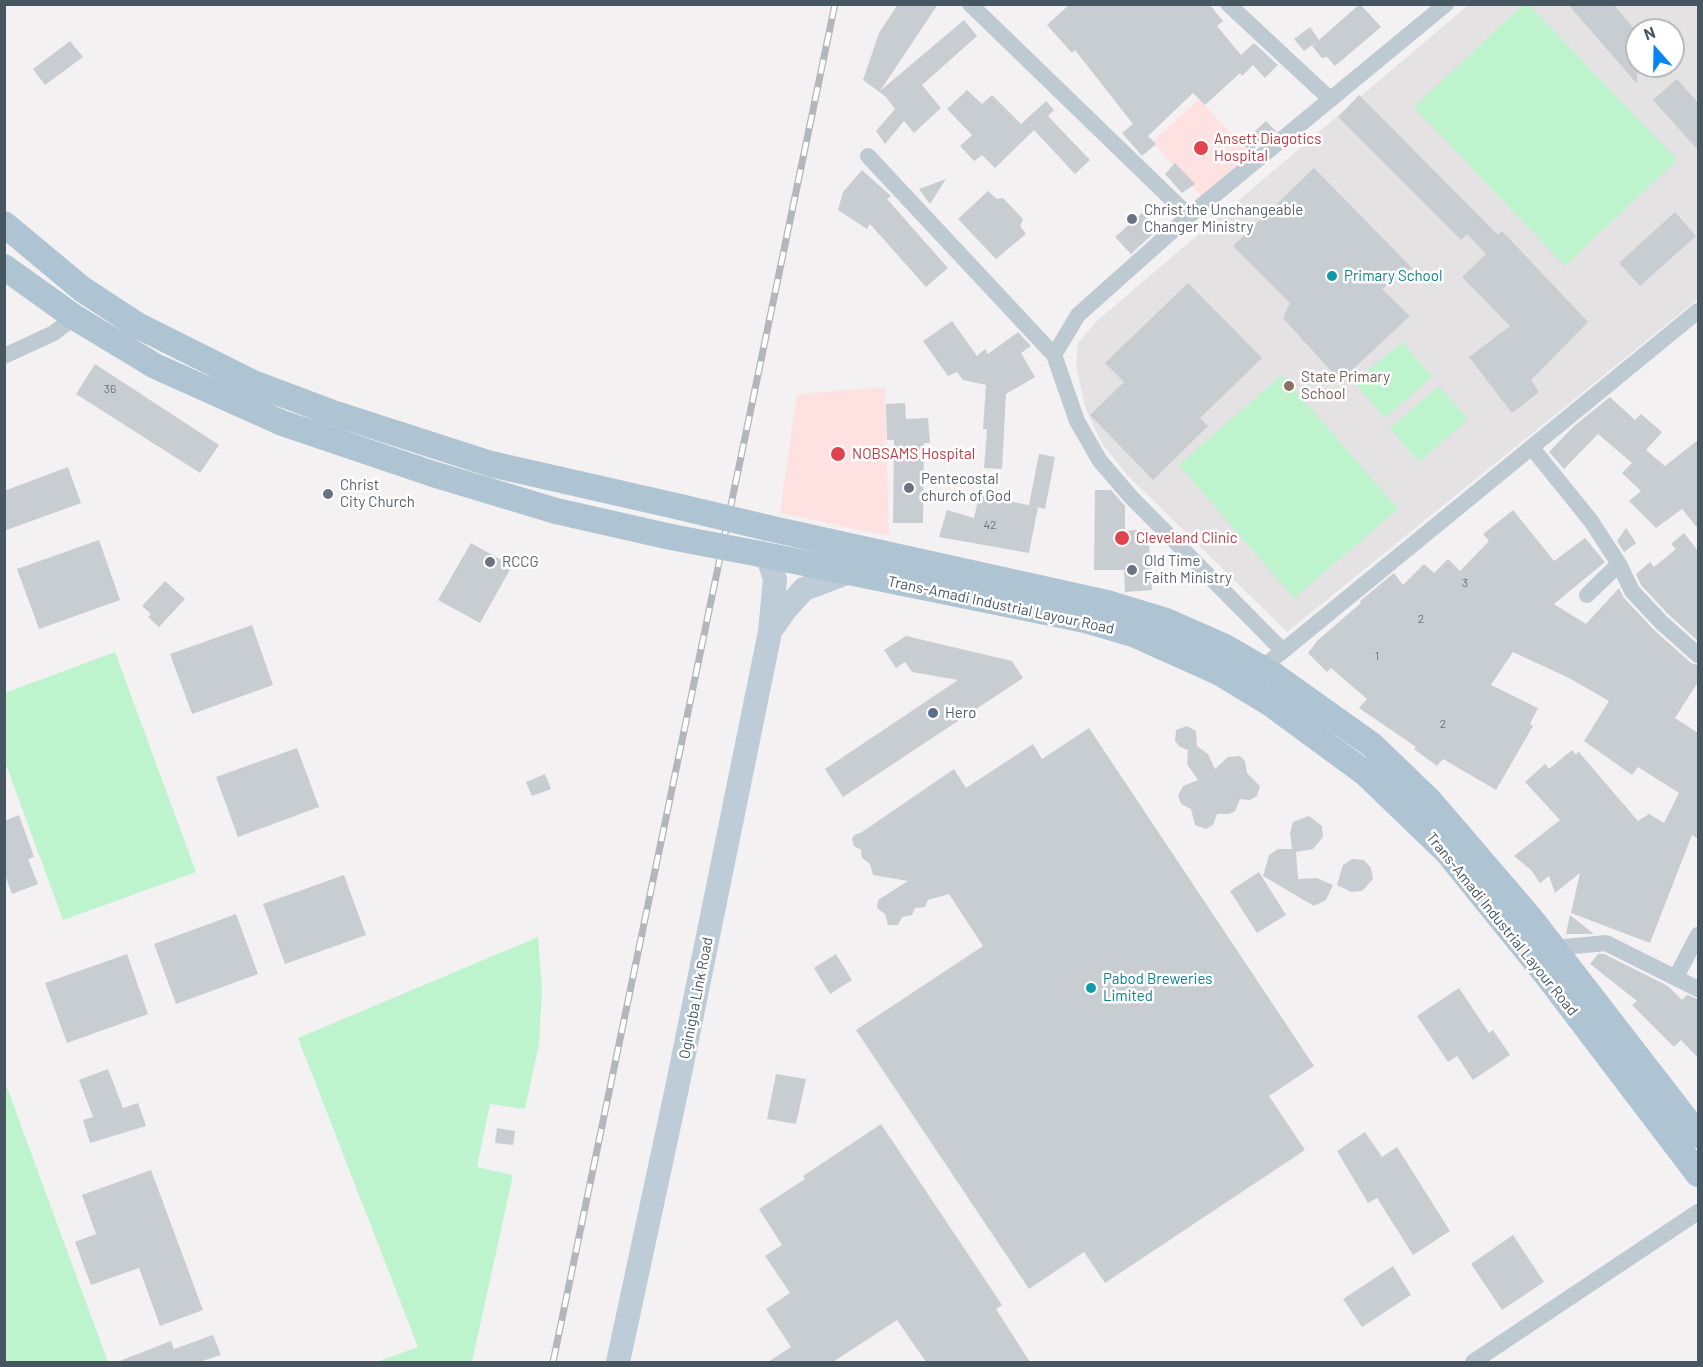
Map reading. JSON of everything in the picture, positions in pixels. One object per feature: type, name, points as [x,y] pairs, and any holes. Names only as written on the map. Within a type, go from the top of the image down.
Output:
[{"type":"main road","name":"Trans-Amadi Industrial Layour Road","points":[[4,224],[82,289],[137,325],[253,383],[360,422],[491,464],[1107,603],[1166,621],[1224,647],[1262,668],[1372,745],[1397,768],[1472,847],[1554,948],[1698,1135]]},
{"type":"main road","name":"Trans-Amadi Industrial Layour Road","points":[[4,267],[74,316],[155,366],[282,423],[368,453],[556,511],[671,537],[1085,620],[1133,634],[1220,673],[1324,741],[1396,801],[1448,853],[1545,973],[1698,1174]]},
{"type":"street","points":[[970,4],[1189,216]]},
{"type":"street","points":[[1228,4],[1329,98]]},
{"type":"street","points":[[1054,355],[1078,315],[1189,216],[1329,98],[1446,4]]},
{"type":"street","points":[[868,156],[1054,355],[1077,421],[1100,461],[1131,497],[1283,651]]},
{"type":"street","points":[[1262,668],[1698,311]]},
{"type":"street","points":[[4,356],[54,333],[74,316]]},
{"type":"street","points":[[1532,448],[1591,521],[1619,564],[1632,591],[1661,622],[1698,655]]},
{"type":"street","name":"Oginigba Link Road","points":[[618,1362],[678,1088],[770,632],[775,579],[763,554]]},
{"type":"street","points":[[1587,595],[1619,564]]},
{"type":"street","points":[[770,632],[785,609],[804,589],[849,572]]},
{"type":"street","points":[[1676,977],[1698,935]]},
{"type":"street","points":[[1554,948],[1606,943],[1698,989]]},
{"type":"street","points":[[1473,1362],[1698,1212]]},
{"type":"shaded area","points":[[1468,5],[1698,5],[1698,299],[1287,632],[1126,474],[1101,442],[1085,407],[1076,367],[1078,343],[1098,320]]},
{"type":"shaded area","name":"Ansett Diagotics Hospital","points":[[1199,99],[1251,155],[1203,198],[1152,142]]},
{"type":"shaded area","name":"NOBSAMS Hospital","points":[[885,387],[889,536],[780,513],[797,394]]},
{"type":"green space","points":[[1523,5],[1529,5],[1677,160],[1565,266],[1414,107]]},
{"type":"green space","points":[[1402,342],[1432,377],[1385,418],[1354,382]]},
{"type":"green space","points":[[1282,375],[1398,509],[1294,598],[1179,465]]},
{"type":"green space","points":[[1439,386],[1468,419],[1419,462],[1390,428]]},
{"type":"green space","points":[[115,652],[196,872],[63,920],[5,762],[5,693]]},
{"type":"green space","points":[[538,937],[542,989],[539,1044],[525,1109],[490,1104],[477,1167],[513,1175],[472,1362],[377,1362],[418,1347],[298,1038]]},
{"type":"green space","points":[[5,1082],[108,1362],[6,1362]]},
{"type":"building","points":[[898,4],[938,4],[880,91],[964,20],[977,36],[922,85],[941,108],[914,133],[904,121],[885,144],[876,131],[895,109],[885,96],[863,80],[879,33]]},
{"type":"building","points":[[1070,4],[1209,4],[1223,21],[1217,26],[1241,55],[1254,43],[1278,65],[1265,78],[1253,65],[1242,76],[1240,73],[1205,105],[1193,93],[1148,136],[1156,144],[1142,156],[1122,133],[1133,124],[1075,50],[1072,53],[1047,25]]},
{"type":"building","points":[[1360,4],[1381,27],[1335,66],[1327,57],[1322,58],[1312,46]]},
{"type":"building","points":[[1568,4],[1613,4],[1625,18],[1625,70]]},
{"type":"building","points":[[1310,27],[1319,40],[1304,51],[1294,39]]},
{"type":"building","points":[[70,41],[83,57],[45,85],[33,69]]},
{"type":"building","points":[[1677,79],[1698,103],[1698,150],[1653,100]]},
{"type":"building","points":[[967,90],[982,104],[992,95],[1021,124],[1046,101],[1054,110],[1048,116],[1090,160],[1075,174],[1034,130],[995,168],[982,155],[974,161],[960,146],[972,135],[947,109]]},
{"type":"building","points":[[1359,95],[1498,235],[1502,231],[1588,322],[1531,380],[1539,392],[1512,413],[1469,357],[1510,326],[1462,277],[1486,254],[1467,234],[1461,240],[1338,117]]},
{"type":"building","points":[[1266,121],[1276,131],[1250,152],[1242,143]]},
{"type":"building","points":[[1175,163],[1195,184],[1182,193],[1165,174]]},
{"type":"building","name":"Primary School","points":[[1314,168],[1412,268],[1382,289],[1410,316],[1340,381],[1283,318],[1290,303],[1233,246]]},
{"type":"building","points":[[862,170],[891,196],[887,199],[948,268],[926,287],[870,224],[867,229],[838,210],[843,192]]},
{"type":"building","points":[[946,179],[930,204],[919,189]]},
{"type":"building","points":[[988,191],[997,199],[1003,198],[1023,219],[1020,226],[1026,234],[996,259],[958,219]]},
{"type":"building","points":[[1675,212],[1696,236],[1640,286],[1619,263]]},
{"type":"building","points":[[1142,213],[1157,230],[1131,254],[1115,237]]},
{"type":"building","points":[[1188,283],[1262,358],[1200,418],[1208,426],[1153,480],[1090,415],[1124,382],[1105,363]]},
{"type":"building","points":[[952,321],[977,356],[985,349],[988,354],[1018,332],[1031,346],[1021,353],[1035,377],[1006,394],[1002,469],[984,468],[987,429],[983,429],[986,385],[963,380],[957,372],[948,376],[923,341]]},
{"type":"building","points":[[95,364],[219,445],[200,473],[76,394]]},
{"type":"building","points":[[1610,397],[1635,420],[1641,414],[1662,432],[1646,450],[1665,466],[1698,440],[1698,529],[1682,509],[1656,528],[1629,501],[1641,491],[1622,473],[1632,463],[1598,434],[1564,469],[1549,452],[1574,426]]},
{"type":"building","points":[[905,403],[906,419],[928,418],[930,443],[924,443],[923,523],[893,523],[894,440],[887,440],[886,404]]},
{"type":"building","points":[[1039,454],[1055,457],[1045,509],[1029,505]]},
{"type":"building","points":[[68,467],[81,503],[4,531],[4,491]]},
{"type":"building","points":[[1095,490],[1111,490],[1125,506],[1125,531],[1148,529],[1152,590],[1125,592],[1124,570],[1094,570]]},
{"type":"building","points":[[979,495],[1038,507],[1029,553],[939,537],[947,510],[974,518]]},
{"type":"building","points":[[1513,510],[1554,561],[1585,538],[1605,562],[1554,604],[1586,624],[1619,588],[1624,598],[1654,630],[1691,663],[1698,665],[1698,682],[1675,718],[1698,733],[1698,839],[1692,835],[1650,943],[1571,913],[1580,873],[1555,893],[1549,876],[1540,883],[1531,870],[1514,856],[1560,820],[1525,782],[1545,764],[1549,769],[1572,750],[1576,755],[1578,751],[1638,821],[1649,814],[1664,823],[1679,793],[1638,767],[1632,775],[1584,741],[1609,701],[1569,678],[1513,652],[1491,685],[1538,708],[1530,724],[1533,726],[1496,790],[1443,759],[1437,766],[1414,749],[1416,747],[1359,708],[1367,699],[1331,668],[1327,672],[1308,653],[1318,640],[1394,573],[1403,585],[1424,564],[1434,573],[1448,559],[1460,571],[1489,541],[1483,534]]},
{"type":"building","points":[[1626,528],[1636,543],[1624,552],[1617,541]]},
{"type":"building","points":[[1684,533],[1698,551],[1698,641],[1641,585],[1636,574],[1650,562],[1654,567],[1676,549],[1671,544]]},
{"type":"building","points":[[99,540],[120,600],[39,629],[17,569]]},
{"type":"building","points":[[471,543],[512,566],[480,623],[438,600]]},
{"type":"building","points":[[165,581],[185,599],[159,627],[148,617],[151,614],[142,606]]},
{"type":"building","points":[[252,625],[273,685],[192,714],[170,654]]},
{"type":"building","points":[[906,636],[1012,661],[1023,678],[843,797],[825,769],[958,680],[912,672],[905,662],[896,668],[884,650]]},
{"type":"building","points":[[1187,726],[1196,731],[1197,746],[1208,754],[1215,769],[1228,757],[1240,756],[1245,761],[1247,773],[1260,786],[1257,796],[1250,800],[1240,799],[1235,811],[1229,814],[1217,814],[1213,825],[1206,829],[1195,825],[1191,809],[1181,804],[1178,796],[1183,786],[1198,780],[1187,764],[1188,750],[1180,747],[1175,741],[1176,730]]},
{"type":"building","name":"Pabod Breweries Limited","points":[[1089,728],[1314,1066],[1269,1096],[1305,1150],[1105,1283],[1084,1252],[1029,1289],[856,1030],[983,946],[949,894],[928,900],[925,907],[915,908],[912,915],[902,917],[898,925],[888,925],[885,914],[877,908],[878,900],[908,881],[873,875],[870,864],[862,858],[861,850],[854,846],[852,839],[854,835],[862,832],[954,769],[966,788],[1033,744],[1042,759]]},
{"type":"building","points":[[297,748],[319,807],[238,837],[216,777]]},
{"type":"building","points":[[545,774],[551,789],[532,796],[526,782]]},
{"type":"building","points":[[19,815],[34,857],[28,859],[38,884],[12,894],[4,872],[4,821]]},
{"type":"building","points":[[1309,816],[1322,826],[1323,837],[1313,849],[1296,852],[1298,879],[1317,878],[1333,885],[1326,900],[1314,906],[1263,876],[1269,855],[1278,849],[1292,849],[1290,833],[1293,822]]},
{"type":"building","points":[[1352,859],[1364,860],[1371,868],[1373,879],[1362,891],[1351,892],[1337,885],[1343,865]]},
{"type":"building","points":[[1259,872],[1286,915],[1257,933],[1230,891]]},
{"type":"building","points":[[344,875],[366,935],[285,964],[263,904]]},
{"type":"building","points":[[236,914],[258,974],[176,1004],[154,944]]},
{"type":"building","points":[[1570,915],[1594,934],[1566,934]]},
{"type":"building","points":[[127,954],[148,1014],[67,1043],[45,983]]},
{"type":"building","points":[[836,954],[852,980],[830,994],[814,968]]},
{"type":"building","points":[[1598,954],[1604,954],[1668,986],[1682,1000],[1687,995],[1698,999],[1698,1058],[1681,1040],[1674,1047],[1632,1005],[1637,1001],[1590,964]]},
{"type":"building","points":[[1459,988],[1489,1033],[1493,1030],[1510,1055],[1473,1080],[1457,1056],[1448,1062],[1417,1016]]},
{"type":"building","points":[[108,1069],[123,1108],[138,1103],[146,1126],[90,1143],[83,1120],[93,1117],[79,1080]]},
{"type":"building","points":[[776,1074],[806,1079],[796,1124],[767,1119]]},
{"type":"building","points":[[881,1124],[1002,1305],[996,1309],[1030,1362],[926,1362],[897,1320],[833,1362],[768,1362],[791,1347],[766,1309],[790,1293],[765,1256],[782,1245],[759,1209],[805,1179],[803,1176]]},
{"type":"building","points":[[497,1128],[515,1131],[513,1145],[495,1143]]},
{"type":"building","points":[[1365,1132],[1382,1157],[1397,1147],[1450,1231],[1413,1255],[1377,1198],[1368,1203],[1337,1151]]},
{"type":"building","points":[[151,1170],[203,1310],[160,1326],[139,1268],[91,1285],[75,1242],[96,1234],[82,1195]]},
{"type":"building","points":[[1513,1235],[1544,1282],[1502,1310],[1471,1264]]},
{"type":"building","points":[[1393,1266],[1411,1295],[1362,1327],[1343,1299]]},
{"type":"building","points":[[213,1335],[221,1355],[199,1362],[117,1362],[171,1341],[174,1349]]},
{"type":"railway","points":[[553,1362],[835,4]]},
{"type":"place","name":"Ansett Diagotics Hospital","points":[[1201,148]]},
{"type":"place","name":"Christ the Unchangeable Changer Ministry","points":[[1132,219]]},
{"type":"place","name":"Primary School","points":[[1332,276]]},
{"type":"place","name":"State Primary School","points":[[1289,386]]},
{"type":"place","name":"NOBSAMS Hospital","points":[[838,454]]},
{"type":"place","name":"Pentecostal church of God","points":[[909,488]]},
{"type":"place","name":"Christ City Church","points":[[328,494]]},
{"type":"place","name":"Cleveland Clinic","points":[[1122,538]]},
{"type":"place","name":"RCCG","points":[[490,562]]},
{"type":"place","name":"Old Time Faith Ministry","points":[[1132,570]]},
{"type":"place","name":"Hero","points":[[933,713]]},
{"type":"place","name":"Pabod Breweries Limited","points":[[1091,988]]}]
